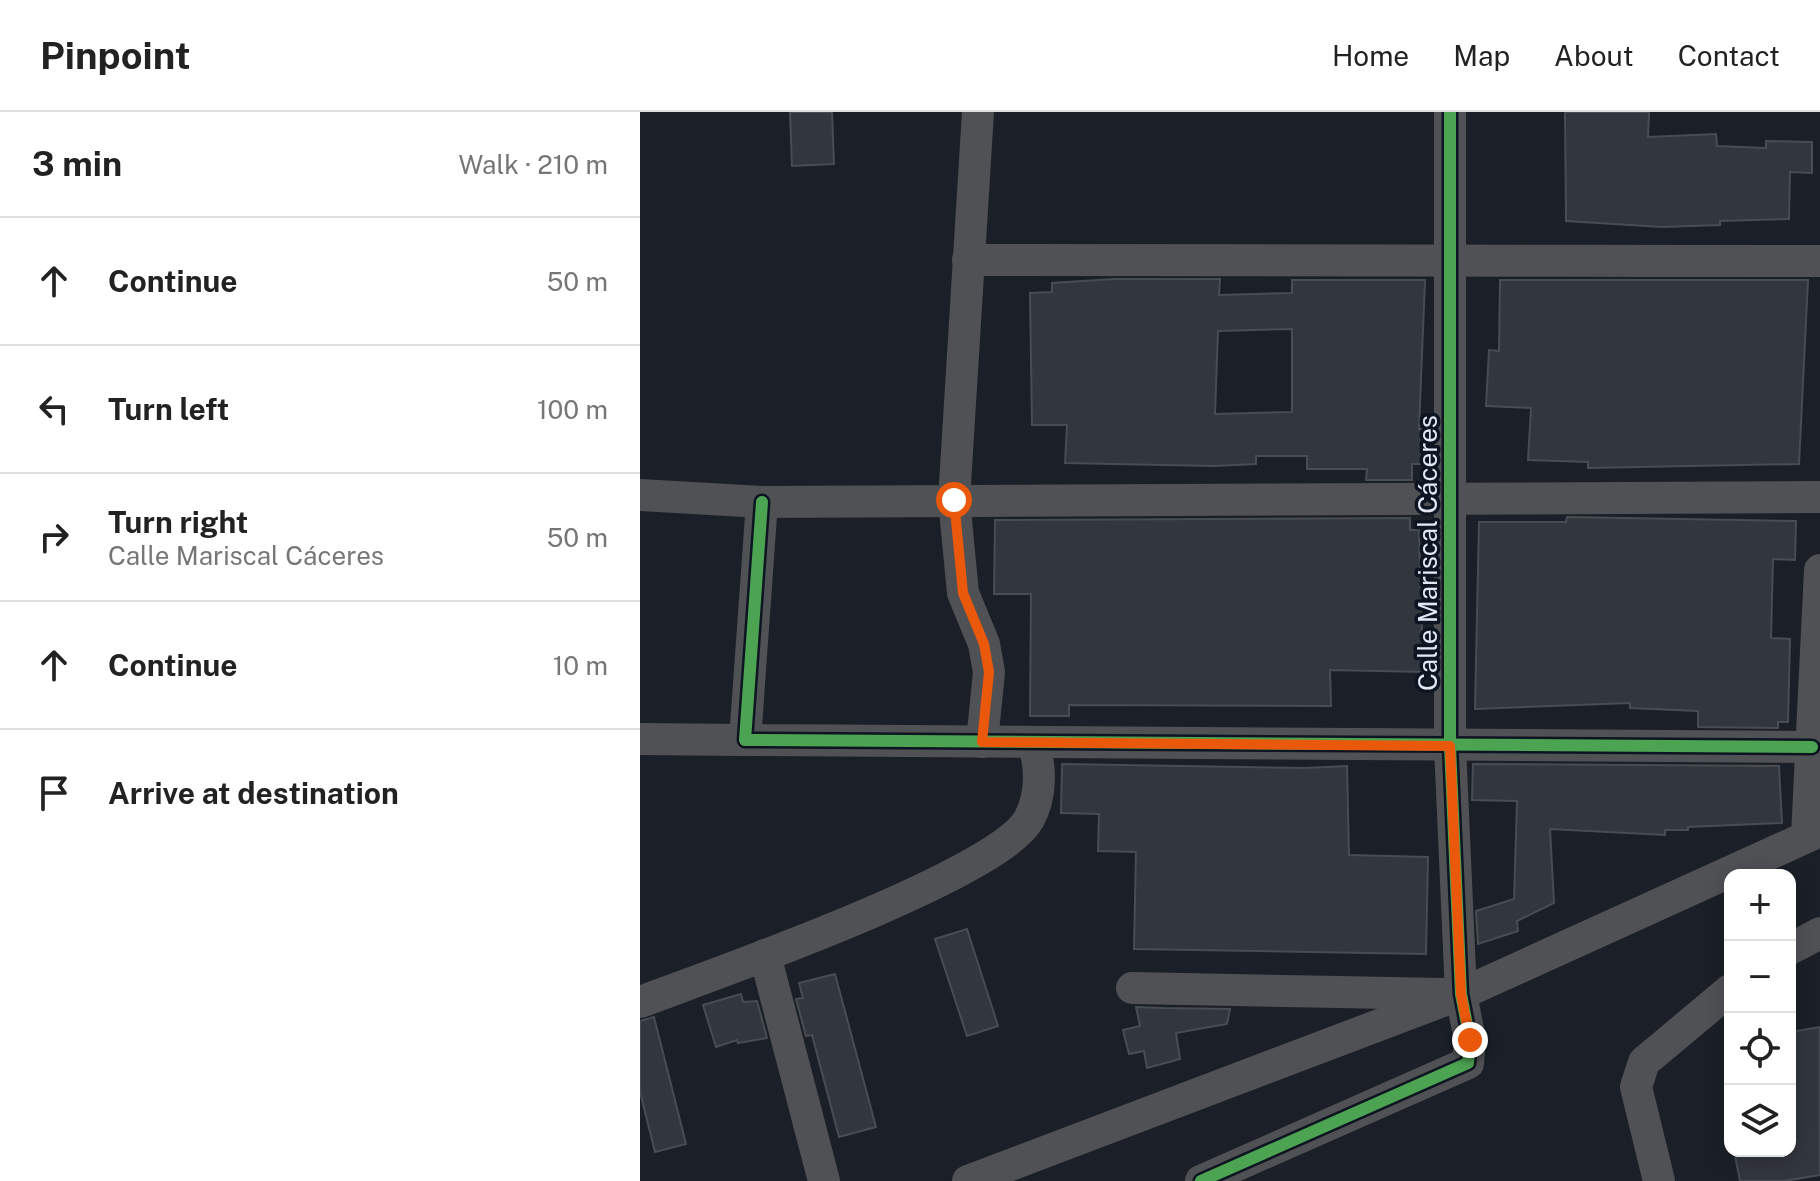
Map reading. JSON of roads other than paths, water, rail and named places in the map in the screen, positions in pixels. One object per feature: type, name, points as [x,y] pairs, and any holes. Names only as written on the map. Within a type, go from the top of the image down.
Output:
[{"type":"street","points":[[978,112],[954,500],[963,593],[984,644],[989,672],[982,742]]},
{"type":"street","name":"Calle Mariscal Cáceres","points":[[1450,112],[1450,746],[1465,1016]]},
{"type":"street","points":[[968,260],[1820,261]]},
{"type":"street","points":[[640,495],[762,502],[1820,497]]},
{"type":"street","points":[[745,740],[762,502]]},
{"type":"street","points":[[968,1181],[1465,1016],[1814,834],[1812,747],[1820,570]]},
{"type":"street","points":[[640,739],[1812,747]]},
{"type":"street","points":[[640,1002],[765,955],[968,868],[1004,847],[1029,820],[1037,795],[1038,756],[1033,742]]},
{"type":"street","points":[[1796,946],[1820,933]]},
{"type":"street","points":[[765,955],[824,1181]]},
{"type":"street","points":[[1132,988],[1465,1016]]},
{"type":"street","points":[[1659,1181],[1636,1087],[1644,1062],[1724,995]]},
{"type":"street","points":[[1201,1181],[1468,1063],[1465,1016]]}]
